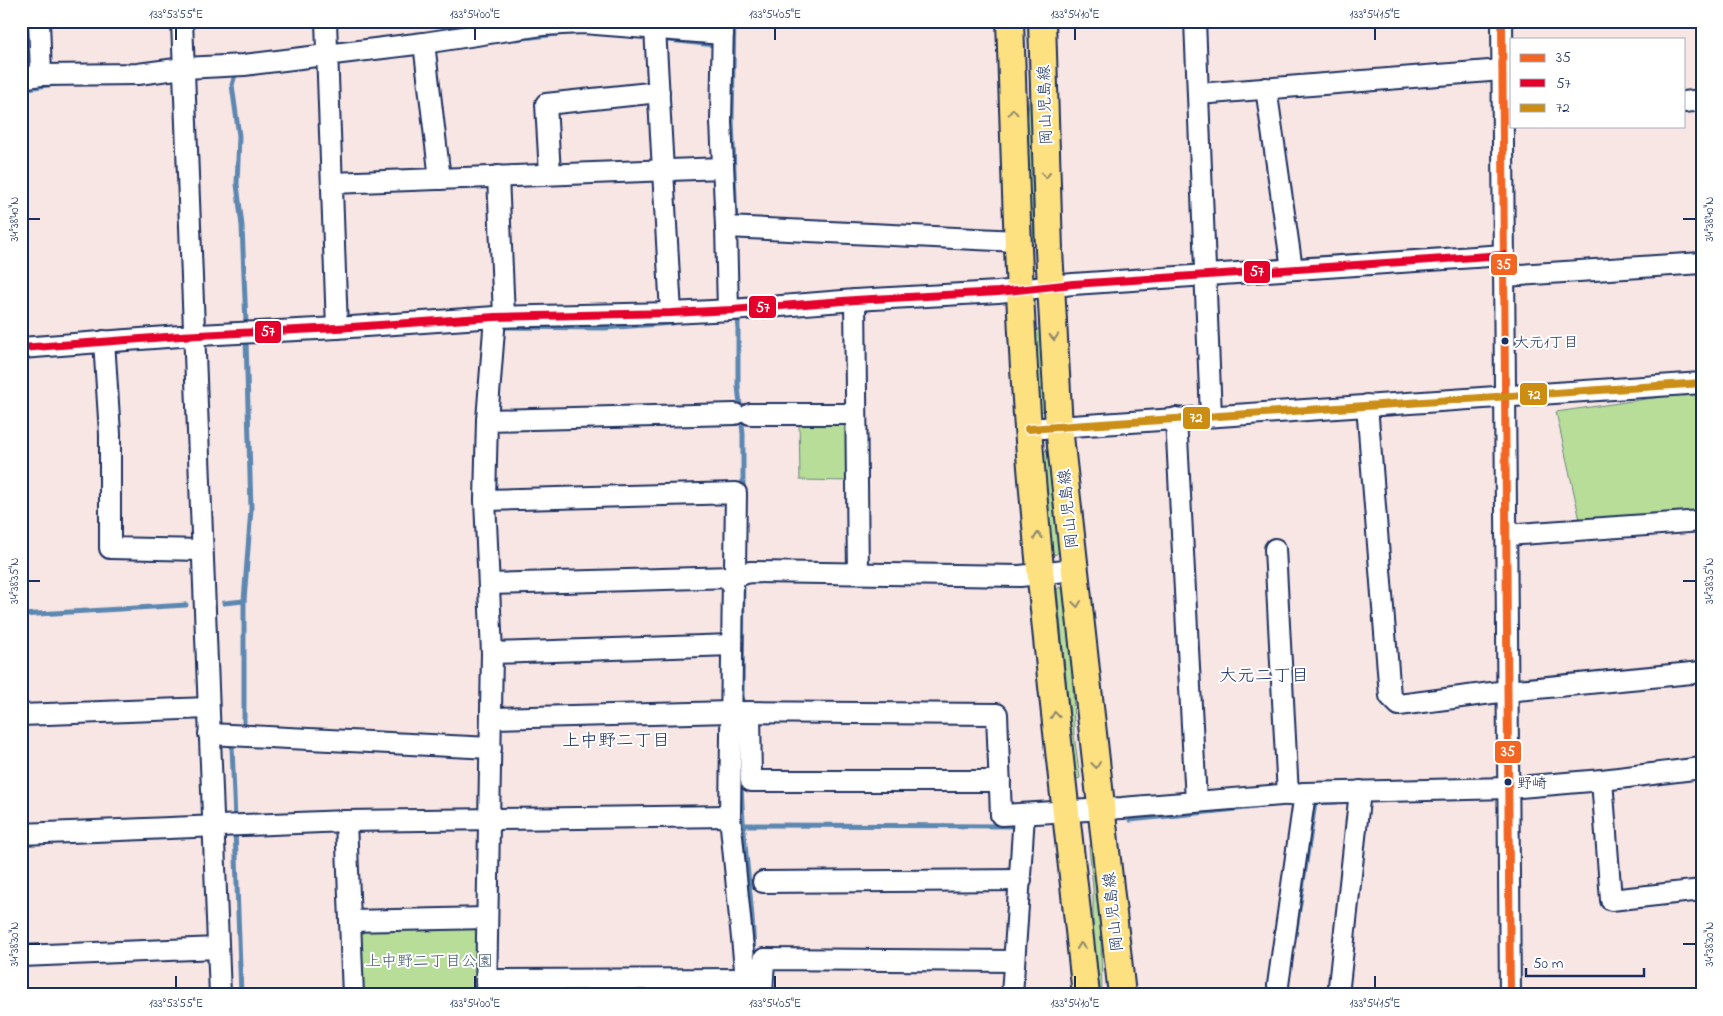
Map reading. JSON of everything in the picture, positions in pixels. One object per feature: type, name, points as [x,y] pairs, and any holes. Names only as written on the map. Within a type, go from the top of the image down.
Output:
[{"type":"main road","name":"岡山児島線","points":[[1010,21],[1020,290],[1028,429],[1065,812],[1086,995]]},
{"type":"main road","name":"岡山児島線","points":[[1042,21],[1048,250],[1052,287],[1059,427],[1122,995]]},
{"type":"street","points":[[39,21],[41,75]]},
{"type":"street","points":[[182,21],[208,708],[210,734],[227,826],[218,948],[220,995]]},
{"type":"street","points":[[326,21],[331,57],[332,183],[338,328]]},
{"type":"street","points":[[1195,21],[1212,416]]},
{"type":"street","points":[[1502,21],[1502,70],[1507,114],[1504,276],[1510,995]]},
{"type":"street","points":[[21,78],[41,75],[138,74],[184,68],[244,65],[425,48],[465,29],[542,23],[584,23],[655,35],[723,28],[720,122],[722,168],[733,228],[734,309]]},
{"type":"street","points":[[655,35],[671,313]]},
{"type":"street","points":[[425,48],[440,178]]},
{"type":"street","points":[[1198,94],[1502,70]]},
{"type":"street","points":[[1266,88],[1292,269]]},
{"type":"street","points":[[550,174],[546,104],[659,92]]},
{"type":"street","points":[[1686,102],[1702,100]]},
{"type":"street","points":[[332,183],[722,168]]},
{"type":"street","points":[[498,176],[497,321],[487,420],[485,500],[492,653],[486,987],[746,987],[730,816],[741,712]]},
{"type":"street","points":[[733,228],[1018,241]]},
{"type":"street","points":[[21,348],[195,335],[671,313],[1504,255]]},
{"type":"street","points":[[1504,276],[1702,263]]},
{"type":"street","points":[[854,300],[858,573]]},
{"type":"street","points":[[104,341],[110,434],[110,548],[202,550]]},
{"type":"street","points":[[1028,429],[1702,383]]},
{"type":"street","points":[[1367,405],[1390,696],[1399,705],[1507,691],[1702,672]]},
{"type":"street","points":[[487,420],[742,414],[856,414]]},
{"type":"street","points":[[1176,418],[1196,802]]},
{"type":"street","points":[[485,500],[736,493],[735,570],[740,575]]},
{"type":"street","points":[[1506,535],[1702,521]]},
{"type":"street","points":[[1275,549],[1300,798],[1278,985],[1279,995]]},
{"type":"street","points":[[489,584],[740,575],[858,573],[1042,575],[1074,570]]},
{"type":"street","points":[[740,575],[732,645],[751,781],[1000,781]]},
{"type":"street","points":[[492,653],[732,645]]},
{"type":"street","points":[[21,715],[208,708]]},
{"type":"street","points":[[492,718],[741,712],[997,714],[1001,815],[1024,815],[1196,802],[1359,798],[1508,788],[1602,785],[1702,768]]},
{"type":"street","points":[[210,734],[491,748]]},
{"type":"street","points":[[1602,785],[1611,900],[1702,890]]},
{"type":"street","points":[[1338,995],[1359,798]]},
{"type":"street","points":[[1012,995],[1024,815]]},
{"type":"street","points":[[21,834],[346,821],[730,816]]},
{"type":"street","points":[[346,821],[353,995]]},
{"type":"street","points":[[764,882],[1021,880]]},
{"type":"street","points":[[350,921],[487,918]]},
{"type":"street","points":[[21,956],[218,948]]},
{"type":"street","points":[[762,995],[764,960],[1014,961]]},
{"type":"green space","points":[[1028,28],[1031,28],[1035,145],[1032,171],[1034,240],[1032,242],[1030,240],[1027,120],[1030,93]]},
{"type":"green space","points":[[1037,329],[1041,329],[1046,411],[1044,412],[1040,410],[1034,333]]},
{"type":"green space","points":[[1695,392],[1702,448],[1702,511],[1580,520],[1556,412]]},
{"type":"green space","points":[[799,417],[849,420],[849,481],[800,480]]},
{"type":"green space","points":[[1046,450],[1049,451],[1060,551],[1055,555],[1052,552],[1043,453]]},
{"type":"green space","points":[[1059,587],[1063,589],[1073,677],[1074,734],[1080,778],[1076,779],[1057,590]]},
{"type":"green space","points":[[1092,845],[1101,936],[1102,995],[1097,995],[1093,950],[1093,889],[1089,846]]},
{"type":"green space","name":"上中野二丁目公園","points":[[480,923],[482,995],[358,995],[356,926]]},
{"type":"waterway","points":[[734,21],[732,118],[736,223]]},
{"type":"waterway","points":[[516,39],[557,34]]},
{"type":"waterway","points":[[660,39],[714,45]]},
{"type":"waterway","points":[[235,75],[232,85],[239,136],[237,184],[242,226],[246,324]]},
{"type":"waterway","points":[[21,89],[55,84]]},
{"type":"waterway","points":[[738,314],[738,386],[743,434],[743,493]]},
{"type":"waterway","points":[[499,327],[604,328],[673,323]]},
{"type":"waterway","points":[[224,603],[244,601],[251,509],[246,340],[251,340]]},
{"type":"waterway","points":[[742,708],[743,579]]},
{"type":"waterway","points":[[244,601],[244,726]]},
{"type":"waterway","points":[[21,615],[186,605]]},
{"type":"waterway","points":[[232,746],[235,820]]},
{"type":"waterway","points":[[741,776],[754,962]]},
{"type":"waterway","points":[[1307,803],[1336,802]]},
{"type":"waterway","points":[[1295,936],[1315,803]]},
{"type":"waterway","points":[[1130,820],[1256,807]]},
{"type":"waterway","points":[[742,825],[1016,826]]},
{"type":"waterway","points":[[235,829],[241,995]]},
{"type":"transit line","name":"35","points":[[1502,21],[1510,995]]},
{"type":"transit line","name":"57","points":[[21,348],[180,336],[495,317],[732,310],[855,300],[998,292],[1073,284],[1504,255]]},
{"type":"transit line","name":"72","points":[[1028,429],[1702,383]]},
{"type":"place","name":"大元1丁目","points":[[1505,341]]},
{"type":"place","name":"野崎","points":[[1508,782]]},
{"type":"district","name":"大元二丁目","points":[[1264,675]]},
{"type":"district","name":"上中野二丁目","points":[[616,740]]}]
